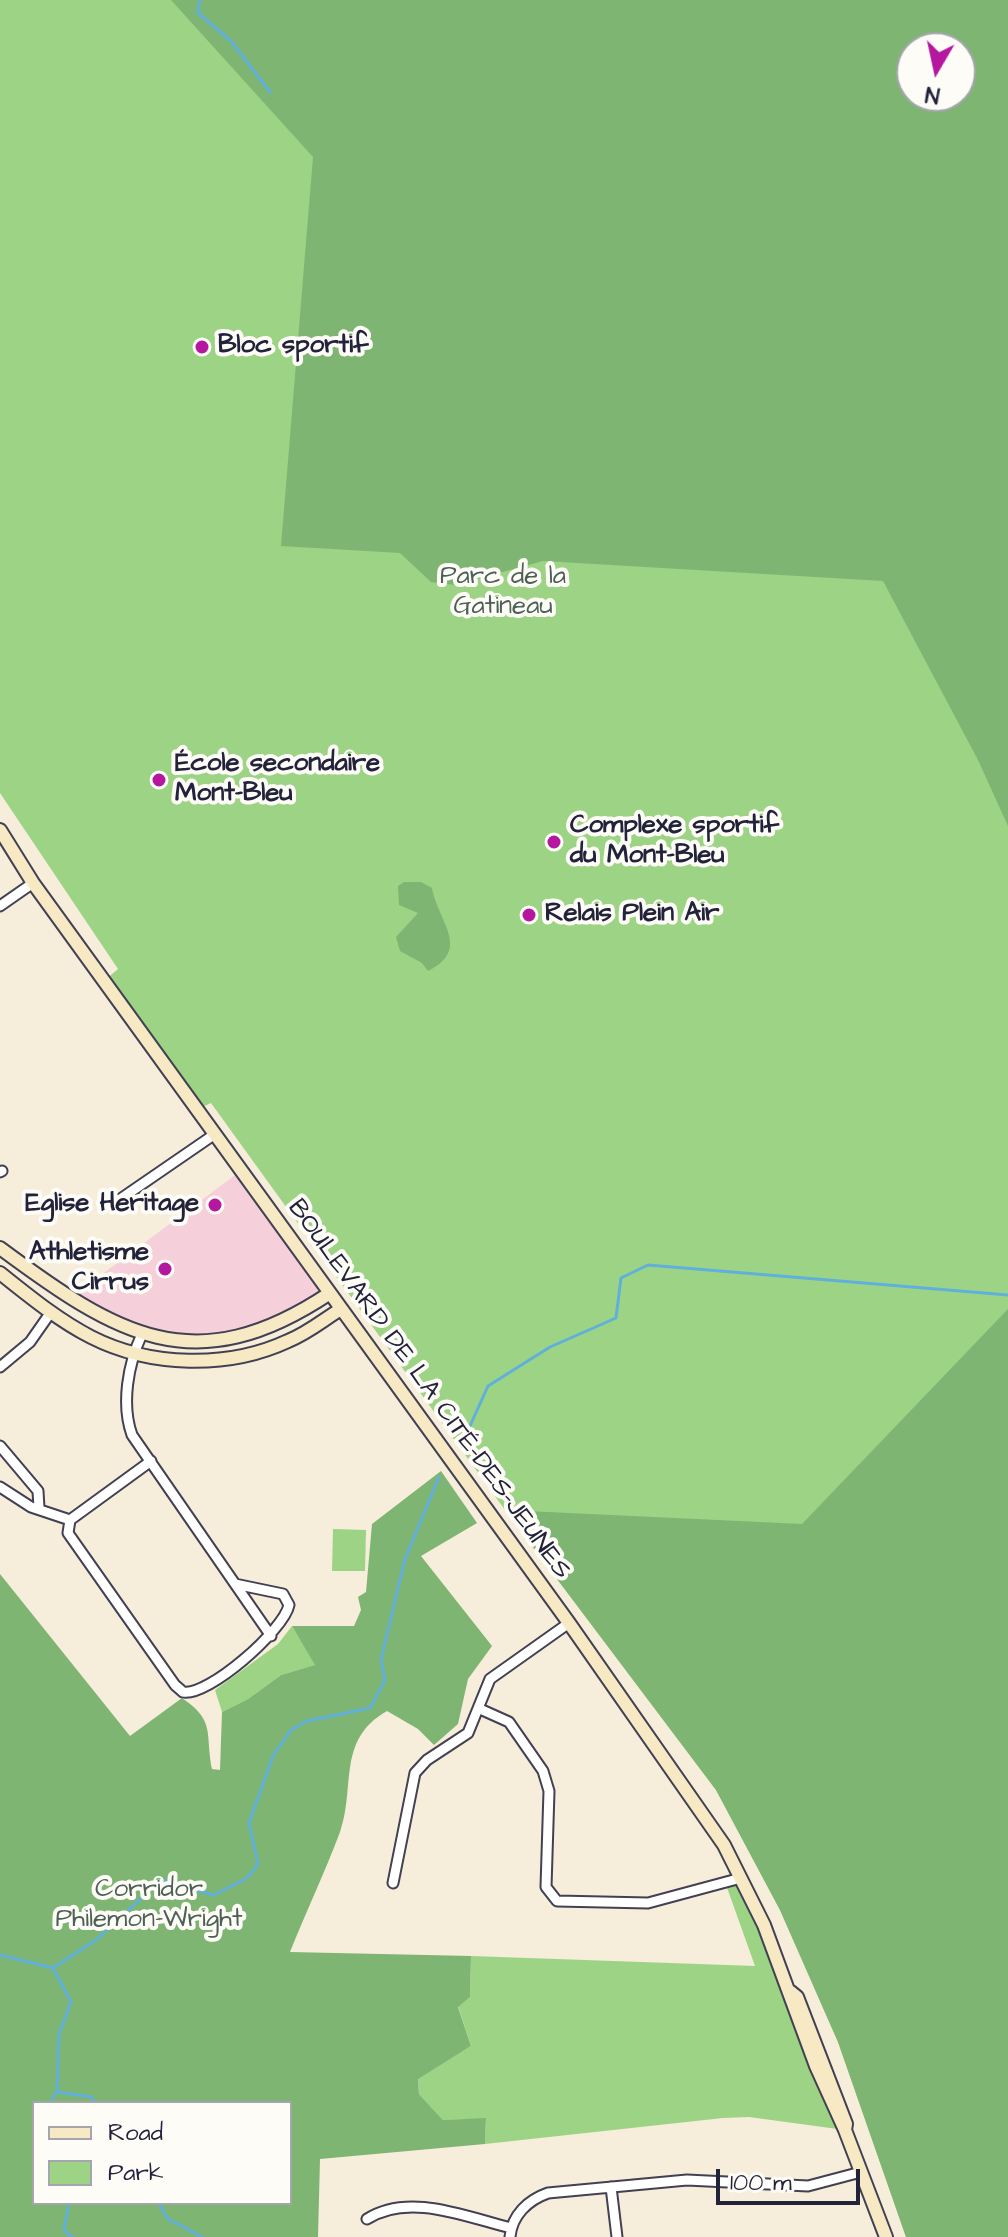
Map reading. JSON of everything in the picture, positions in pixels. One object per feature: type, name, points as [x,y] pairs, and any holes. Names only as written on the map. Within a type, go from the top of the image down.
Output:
[{"type":"street","name":"BOULEVARD DE LA CITÉ-DES-JEUNES","points":[[0,830],[33,883],[690,1792],[741,1878],[791,1992],[816,2066],[840,2127],[845,2130],[886,2237]]},
{"type":"street","points":[[0,906],[33,883]]},
{"type":"street","points":[[116,1202],[215,1134]]},
{"type":"street","points":[[0,1248],[81,1307],[142,1334],[195,1340],[243,1336],[289,1319],[330,1293]]},
{"type":"street","points":[[0,1273],[90,1337],[133,1353],[195,1361],[242,1355],[293,1340],[341,1309]]},
{"type":"street","points":[[0,1367],[30,1342],[51,1312]]},
{"type":"street","points":[[142,1334],[133,1353],[128,1424],[271,1636]]},
{"type":"street","points":[[0,1446],[38,1491],[39,1508]]},
{"type":"street","points":[[151,1461],[70,1520],[67,1526],[70,1540],[179,1690],[196,1692],[271,1636],[288,1612],[288,1599],[276,1591],[235,1584]]},
{"type":"street","points":[[0,1487],[22,1503],[70,1520]]},
{"type":"street","points":[[393,1883],[415,1773],[427,1760],[468,1733],[490,1679],[569,1623]]},
{"type":"street","points":[[480,1709],[509,1722],[546,1777],[549,1791],[545,1880],[551,1897],[564,1902],[639,1904],[741,1878]]},
{"type":"street","points":[[367,2219],[379,2211],[425,2207],[511,2233],[514,2219],[539,2196],[699,2179],[808,2186],[861,2172]]},
{"type":"street","points":[[611,2187],[617,2237]]},
{"type":"shaded area","points":[[242,1170],[330,1293],[275,1325],[179,1340],[69,1299]]},
{"type":"green space","name":"Parc de la Gatineau","points":[[0,0],[1008,0],[1008,2237],[906,2237],[838,2042],[780,1910],[716,1790],[505,1510],[211,1103],[198,1109],[105,980],[118,969],[0,793]]},
{"type":"green space","points":[[171,0],[1008,0],[1008,826],[978,760],[883,581],[543,561],[455,585],[431,582],[400,553],[281,546],[313,157]]},
{"type":"green space","points":[[404,882],[421,882],[432,888],[449,934],[448,954],[428,971],[422,963],[400,951],[396,937],[418,913],[399,905],[398,886]]},
{"type":"green space","points":[[1008,1309],[1008,2237],[906,2237],[838,2042],[780,1910],[716,1790],[505,1510],[802,1524]]},
{"type":"green space","name":"Corridor Philemon-Wright","points":[[441,1471],[477,1523],[421,1556],[492,1646],[468,1679],[458,1724],[434,1745],[418,1729],[387,1711],[360,1736],[350,1766],[340,1832],[290,1952],[471,1956],[470,1997],[458,2007],[471,2046],[418,2079],[419,2094],[443,2120],[486,2118],[485,2144],[320,2159],[318,2237],[0,2237],[0,1574],[130,1736],[182,1698],[205,1721],[212,1769],[220,1770],[222,1712],[248,1699],[281,1675],[315,1665],[292,1626],[354,1626],[361,1610],[358,1597],[366,1592],[372,1524]]},
{"type":"green space","points":[[333,1529],[366,1530],[365,1571],[332,1571]]},
{"type":"green space","points":[[292,1626],[316,1665],[281,1675],[248,1699],[222,1712],[215,1690],[278,1644]]},
{"type":"green space","points":[[741,1878],[845,2130],[749,2117],[723,2118],[485,2144],[486,2119],[443,2120],[419,2094],[418,2078],[471,2046],[458,2006],[470,1997],[471,1956],[755,1966],[725,1882]]},
{"type":"waterway","points":[[200,0],[198,13],[230,40],[270,92]]},
{"type":"waterway","points":[[465,1437],[488,1386],[550,1347],[616,1318],[621,1278],[648,1265],[1008,1295]]},
{"type":"waterway","points":[[53,1968],[96,1940],[161,1880],[214,1895],[247,1878],[258,1864],[249,1823],[273,1756],[291,1730],[307,1721],[370,1708],[385,1680],[381,1660],[405,1559],[439,1477]]},
{"type":"waterway","points":[[0,1955],[53,1968],[71,2002],[59,2034],[57,2092],[92,2097],[93,2101]]},
{"type":"waterway","points":[[51,2101],[56,2093]]},
{"type":"waterway","points":[[69,2205],[64,2230],[72,2237]]},
{"type":"waterway","points":[[160,2205],[167,2218],[202,2237]]},
{"type":"place","name":"Bloc sportif","points":[[202,347]]},
{"type":"place","name":"École secondaire Mont-Bleu","points":[[159,780]]},
{"type":"place","name":"Complexe sportif du Mont-Bleu","points":[[554,842]]},
{"type":"place","name":"Relais Plein Air","points":[[529,915]]},
{"type":"place","name":"Eglise Heritage","points":[[215,1205]]},
{"type":"place","name":"Athletisme Cirrus","points":[[165,1269]]}]
